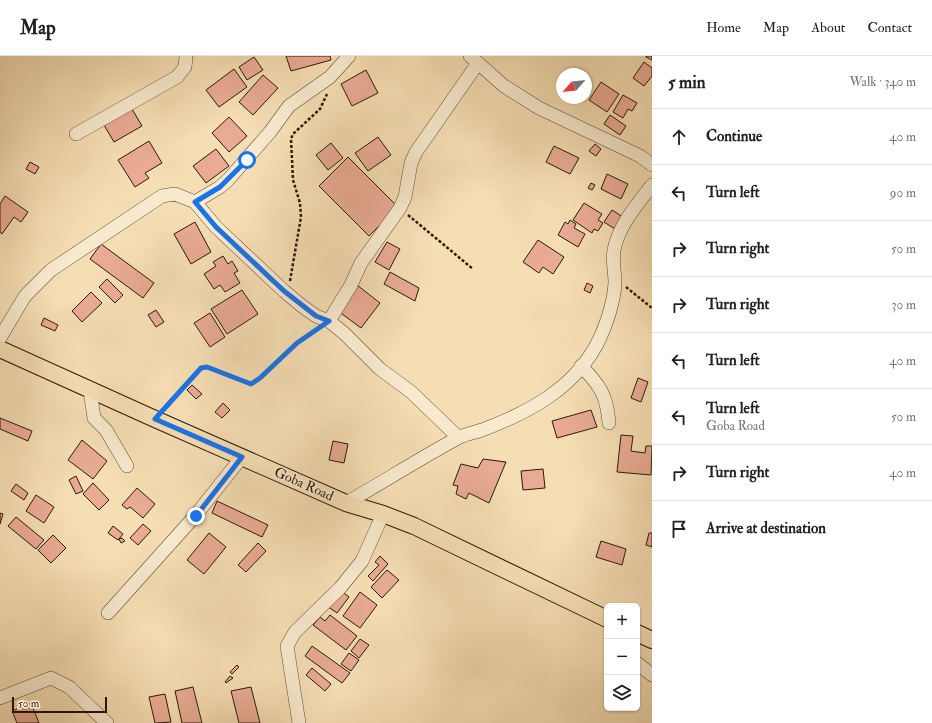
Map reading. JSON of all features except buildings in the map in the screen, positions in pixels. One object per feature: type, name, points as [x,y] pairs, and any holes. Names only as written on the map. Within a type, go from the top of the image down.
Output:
[{"type":"main road","name":"Goba Road","points":[[0,349],[155,419],[346,502],[414,526],[604,618]]},
{"type":"main road","points":[[640,634],[652,640]]},
{"type":"street","points":[[76,134],[177,77],[184,67],[186,56]]},
{"type":"street","points":[[195,202],[220,187],[228,180],[270,132],[289,106],[335,73],[348,56]]},
{"type":"street","points":[[329,321],[351,285],[361,263],[400,208],[405,197],[411,163],[416,152],[474,59],[504,86],[539,108],[632,151],[652,165]]},
{"type":"street","points":[[346,502],[458,438],[481,430],[541,403],[561,388],[581,366],[600,338],[614,294],[615,278],[613,258],[616,243],[625,222],[652,185]]},
{"type":"street","points":[[0,338],[25,296],[32,287],[51,270],[154,201],[169,194],[181,195],[195,202],[216,227],[288,294],[316,316],[329,321],[360,347],[380,369],[411,392],[458,438]]},
{"type":"street","points":[[581,366],[594,379],[604,393],[608,409],[609,423]]},
{"type":"street","points":[[90,390],[94,418],[106,430],[127,466]]},
{"type":"street","points":[[108,613],[196,516],[242,457]]},
{"type":"street","points":[[299,723],[287,646],[295,632],[340,588],[362,561],[383,514]]},
{"type":"street","points":[[640,665],[652,675]]},
{"type":"street","points":[[0,698],[51,678],[69,687],[107,723]]},
{"type":"path","points":[[288,294],[301,217],[300,204],[293,180],[291,139],[293,134],[320,109],[328,93],[335,73]]},
{"type":"path","points":[[400,208],[473,269]]},
{"type":"path","points":[[615,278],[652,308]]},
{"type":"path","points":[[155,419],[201,368],[207,367],[251,384],[260,378],[297,343],[329,321]]},
{"type":"route","points":[[196,516],[242,457],[155,419],[201,368],[207,367],[247,384],[251,384],[258,381],[297,343],[329,321],[316,316],[284,291],[216,227],[195,202],[220,187],[247,160]]}]
